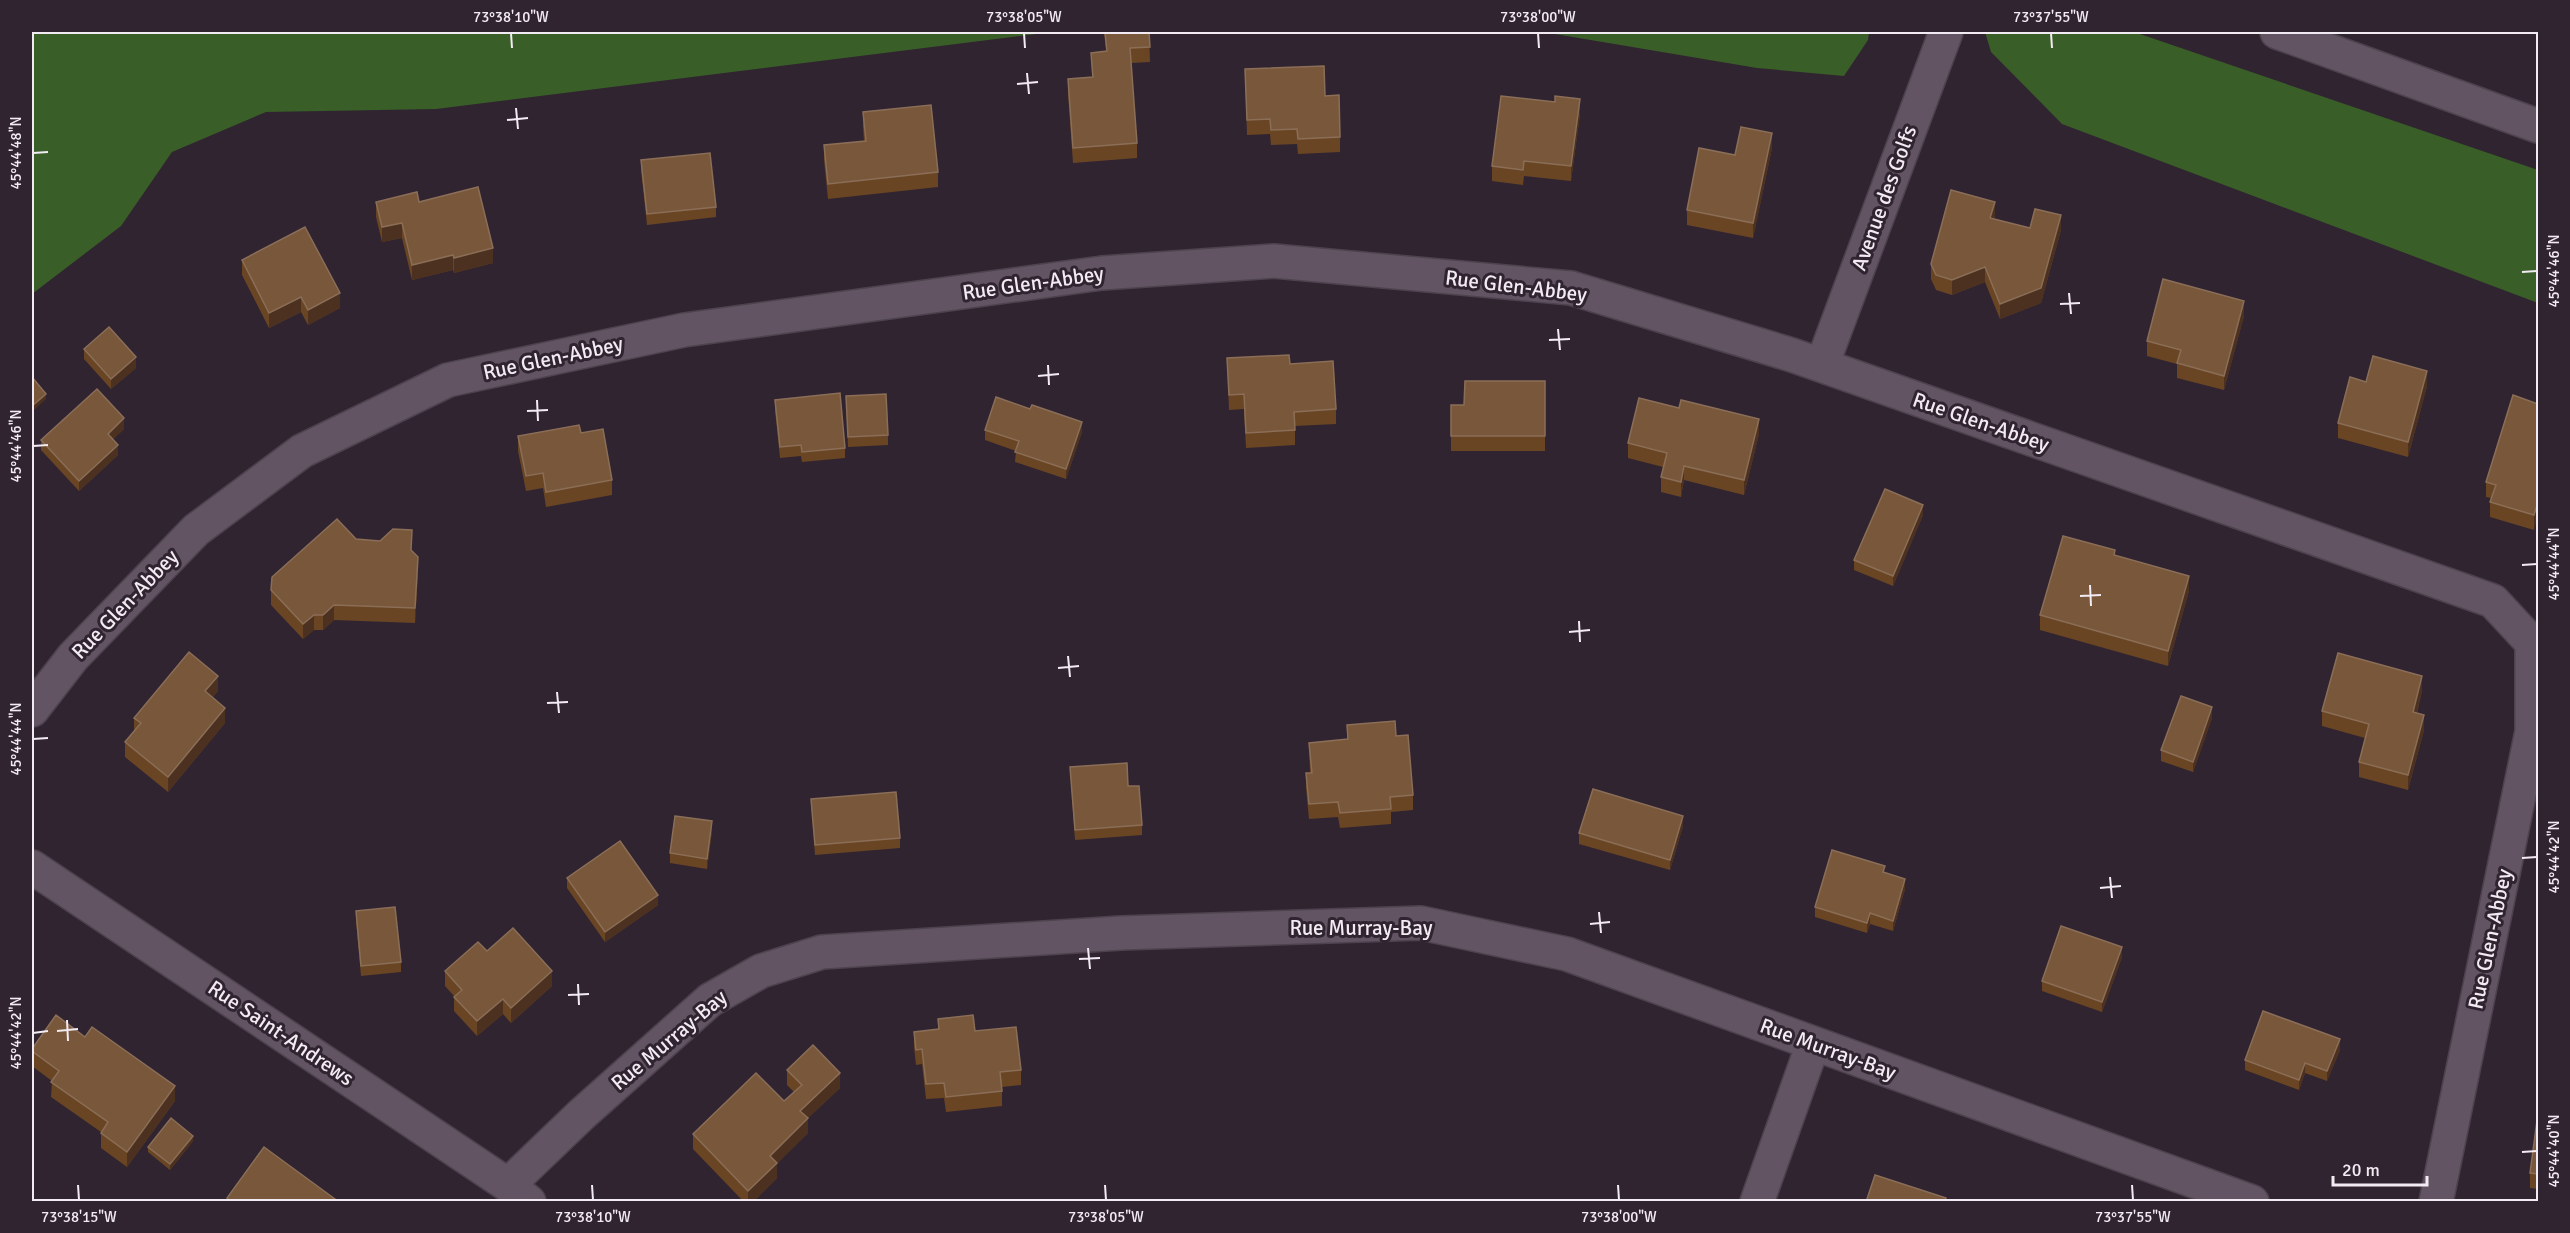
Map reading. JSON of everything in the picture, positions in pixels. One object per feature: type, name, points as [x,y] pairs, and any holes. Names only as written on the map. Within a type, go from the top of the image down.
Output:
[{"type":"street","name":"Avenue des Golfs","points":[[1822,365],[1946,32]]},
{"type":"street","points":[[2277,32],[2538,126]]},
{"type":"street","name":"Rue Glen-Abbey","points":[[32,710],[72,657],[196,530],[302,451],[448,380],[684,330],[1102,273],[1274,261],[1570,288],[1822,365],[2493,601],[2532,643],[2532,730],[2436,1202]]},
{"type":"street","name":"Rue Saint-Andrews","points":[[32,867],[518,1193]]},
{"type":"street","name":"Rue Murray-Bay","points":[[518,1193],[581,1114],[710,1000],[761,970],[822,952],[1121,933],[1421,923],[1567,954],[2252,1202]]},
{"type":"street","points":[[1757,1202],[1813,1044]]},
{"type":"green space","points":[[32,32],[1053,32],[436,109],[266,112],[172,152],[121,226],[32,294]]},
{"type":"green space","points":[[1543,32],[1869,32],[1868,40],[1844,76],[1757,68]]},
{"type":"green space","points":[[1985,32],[2134,32],[2538,170],[2538,303],[2062,124],[1991,52]]},
{"type":"building","points":[[1105,32],[1149,32],[1150,47],[1130,48],[1137,143],[1073,148],[1068,79],[1093,77],[1091,53],[1107,51]]},
{"type":"building","points":[[1324,66],[1325,96],[1339,95],[1340,137],[1298,139],[1297,129],[1271,130],[1270,119],[1247,120],[1245,69]]},
{"type":"building","points":[[1501,96],[1555,102],[1555,96],[1580,99],[1571,166],[1524,161],[1523,170],[1492,166]]},
{"type":"building","points":[[931,105],[938,172],[828,184],[824,145],[866,141],[863,112]]},
{"type":"building","points":[[1741,127],[1772,133],[1753,223],[1687,210],[1699,148],[1735,155]]},
{"type":"building","points":[[710,153],[716,207],[647,214],[641,160]]},
{"type":"building","points":[[478,187],[493,248],[412,265],[402,223],[382,227],[376,202],[417,192],[419,202]]},
{"type":"building","points":[[1951,190],[1995,202],[1990,218],[2030,228],[2035,209],[2061,215],[2041,288],[2000,304],[1985,267],[1952,280],[1936,275],[1931,264]]},
{"type":"building","points":[[305,227],[340,293],[308,310],[301,297],[269,313],[242,260]]},
{"type":"building","points":[[2163,279],[2244,301],[2224,376],[2177,363],[2181,350],[2147,341]]},
{"type":"building","points":[[109,327],[136,357],[111,379],[84,349]]},
{"type":"building","points":[[1289,355],[1290,364],[1333,361],[1336,409],[1294,412],[1295,430],[1246,433],[1244,394],[1229,395],[1227,358]]},
{"type":"building","points":[[2373,356],[2427,371],[2408,442],[2338,423],[2350,377],[2366,382]]},
{"type":"building","points":[[32,377],[46,394],[32,406]]},
{"type":"building","points":[[1465,381],[1545,381],[1545,436],[1451,436],[1451,405],[1464,405]]},
{"type":"building","points":[[97,389],[124,418],[108,434],[118,445],[79,481],[41,440]]},
{"type":"building","points":[[840,393],[845,448],[802,452],[801,445],[780,447],[775,400]]},
{"type":"building","points":[[886,394],[888,435],[848,437],[846,396]]},
{"type":"building","points":[[2513,395],[2538,404],[2538,502],[2534,515],[2490,502],[2496,485],[2486,482]]},
{"type":"building","points":[[996,397],[1030,409],[1032,405],[1082,422],[1066,469],[1015,452],[1019,441],[985,430]]},
{"type":"building","points":[[1639,398],[1679,408],[1681,400],[1759,419],[1744,480],[1684,466],[1681,482],[1661,477],[1667,453],[1628,443]]},
{"type":"building","points":[[579,425],[581,433],[603,429],[612,480],[546,492],[543,473],[526,476],[518,436]]},
{"type":"building","points":[[1885,489],[1923,505],[1893,576],[1854,560]]},
{"type":"building","points":[[337,519],[356,539],[380,541],[393,529],[412,530],[411,550],[418,557],[415,608],[334,605],[323,615],[314,615],[303,624],[271,590],[272,577]]},
{"type":"building","points":[[2063,536],[2115,550],[2114,555],[2189,576],[2168,651],[2040,615]]},
{"type":"building","points":[[189,652],[218,676],[205,691],[225,708],[168,777],[125,742],[141,723],[134,718]]},
{"type":"building","points":[[2338,653],[2422,676],[2413,712],[2424,715],[2408,775],[2359,762],[2369,724],[2322,711]]},
{"type":"building","points":[[2181,696],[2212,707],[2193,762],[2161,750]]},
{"type":"building","points":[[1395,721],[1396,736],[1408,735],[1413,795],[1390,797],[1391,809],[1340,813],[1338,802],[1309,804],[1306,773],[1312,773],[1309,743],[1348,739],[1347,725]]},
{"type":"building","points":[[1127,763],[1128,786],[1139,786],[1142,825],[1075,830],[1070,767]]},
{"type":"building","points":[[1593,789],[1683,816],[1670,860],[1579,833]]},
{"type":"building","points":[[896,792],[900,838],[815,845],[811,799]]},
{"type":"building","points":[[675,816],[712,821],[707,859],[670,853]]},
{"type":"building","points":[[620,841],[658,895],[605,932],[567,878]]},
{"type":"building","points":[[1832,850],[1885,866],[1883,872],[1905,879],[1893,921],[1870,913],[1867,923],[1815,907]]},
{"type":"building","points":[[395,907],[401,962],[361,966],[356,911]]},
{"type":"building","points":[[2061,926],[2122,947],[2102,1002],[2042,981]]},
{"type":"building","points":[[513,928],[552,971],[511,1008],[503,999],[477,1021],[454,997],[462,990],[445,971],[478,942],[487,951]]},
{"type":"building","points":[[2263,1011],[2340,1039],[2327,1071],[2305,1063],[2299,1080],[2245,1060]]},
{"type":"building","points":[[56,1015],[85,1037],[92,1027],[175,1086],[127,1152],[101,1133],[108,1122],[51,1082],[59,1071],[32,1051]]},
{"type":"building","points":[[973,1015],[975,1031],[1016,1027],[1021,1070],[1000,1072],[1002,1091],[946,1097],[944,1083],[926,1084],[922,1049],[916,1050],[914,1032],[939,1029],[938,1019]]},
{"type":"building","points":[[813,1045],[840,1073],[800,1111],[808,1118],[770,1156],[777,1163],[748,1191],[693,1134],[756,1073],[784,1101],[802,1085],[787,1070]]},
{"type":"building","points":[[2538,1113],[2538,1174],[2530,1173]]},
{"type":"building","points":[[171,1118],[193,1136],[170,1164],[148,1147]]},
{"type":"building","points":[[264,1147],[339,1202],[233,1202],[227,1198]]},
{"type":"building","points":[[1875,1175],[1946,1198],[1945,1202],[1866,1202]]}]
